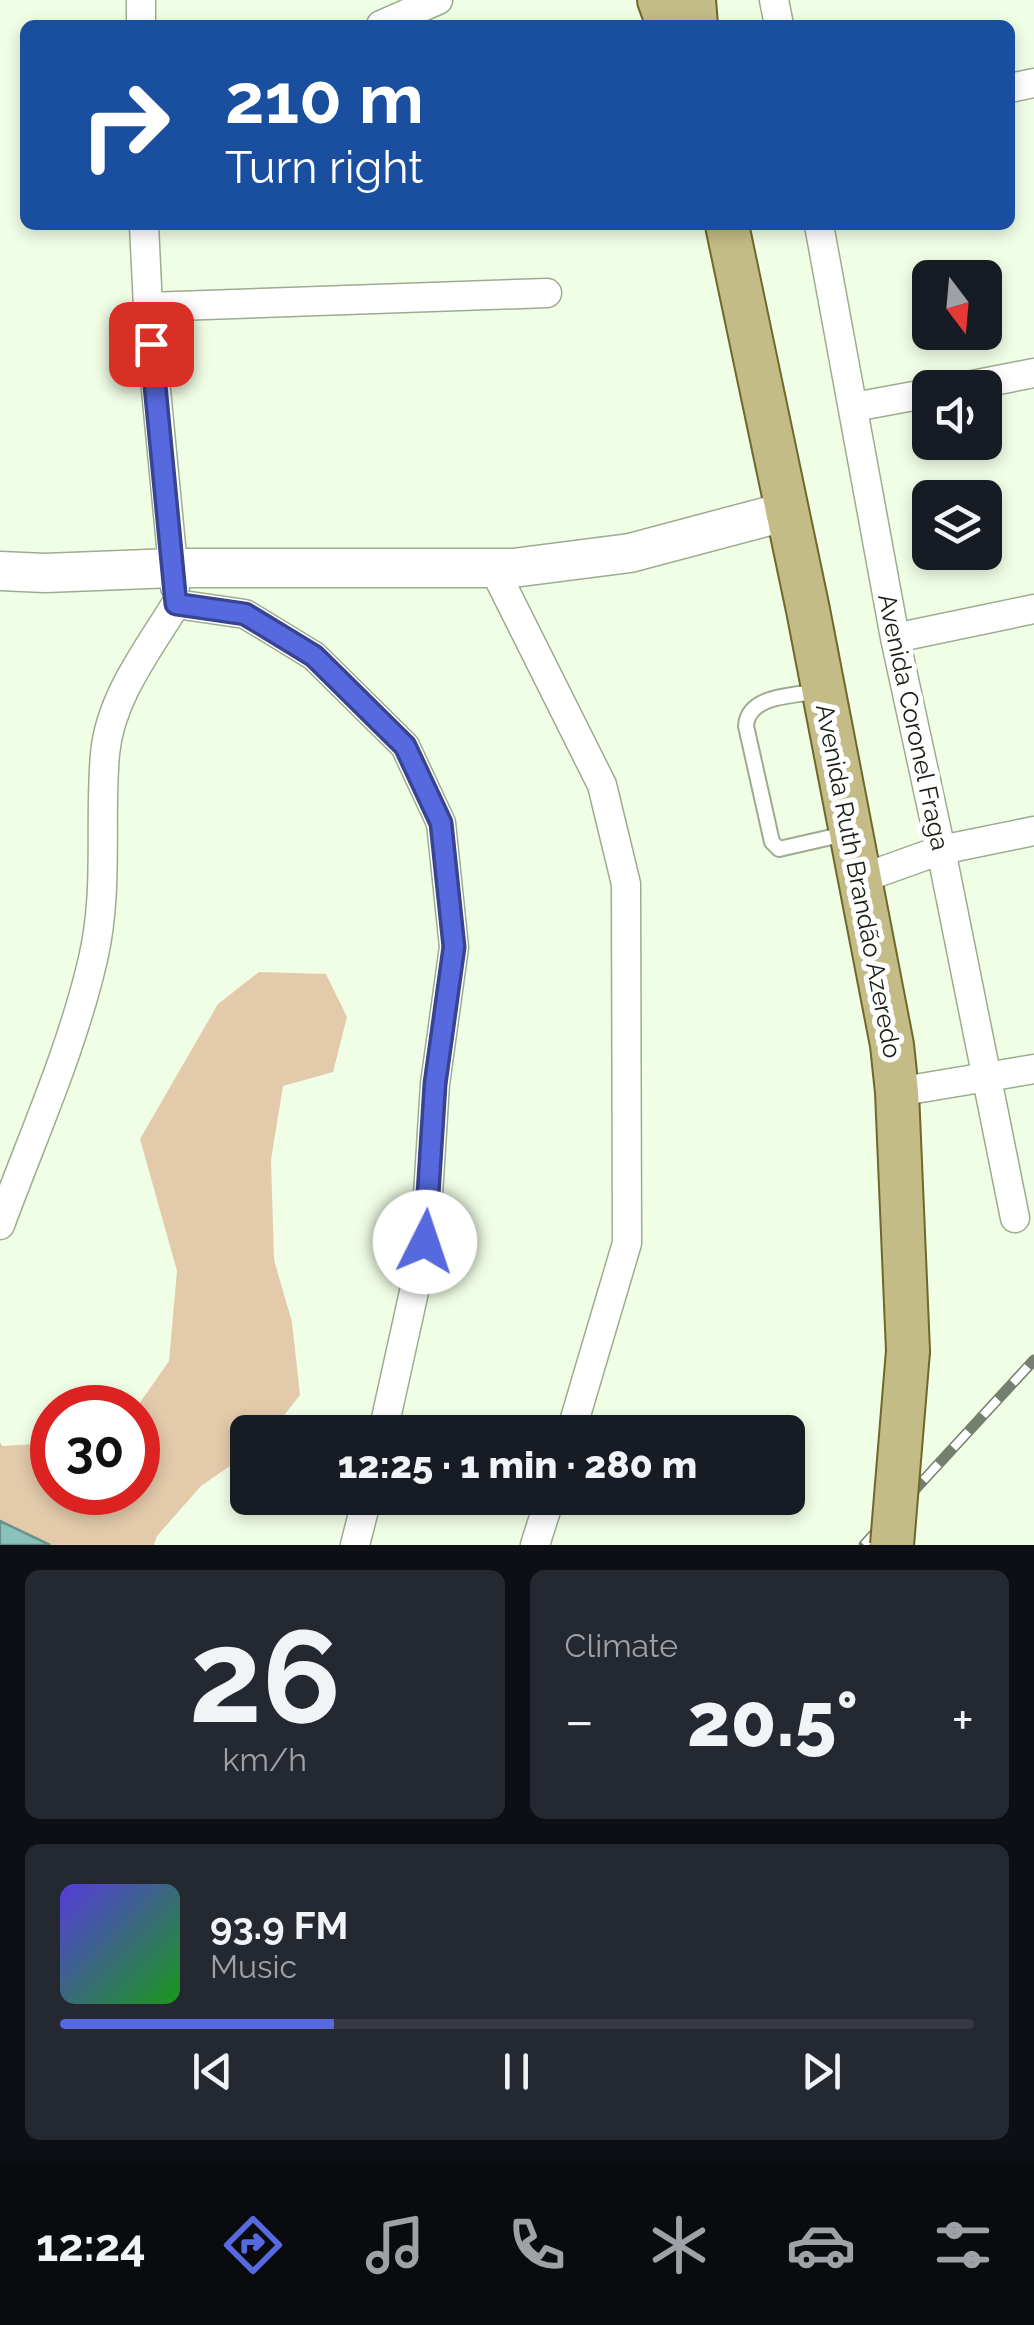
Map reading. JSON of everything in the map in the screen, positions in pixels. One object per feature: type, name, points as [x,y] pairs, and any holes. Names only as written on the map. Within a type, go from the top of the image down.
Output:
[{"type":"main road","name":"Avenida Ruth Brandão Azeredo","points":[[729,230],[892,1045],[908,1351],[892,1545]]},
{"type":"street","points":[[387,14],[438,0]]},
{"type":"street","points":[[0,1225],[72,1030],[93,958],[101,904],[105,751],[120,696],[175,586],[144,230]]},
{"type":"street","name":"Avenida Coronel Fraga","points":[[820,230],[894,638],[1015,1218]]},
{"type":"street","points":[[148,308],[547,292]]},
{"type":"street","points":[[1002,379],[1034,373]]},
{"type":"street","points":[[854,407],[912,396]]},
{"type":"street","points":[[0,571],[175,586],[494,569],[630,553],[788,510]]},
{"type":"street","points":[[494,569],[602,786],[626,884],[627,1243],[576,1415]]},
{"type":"street","points":[[175,586],[245,614],[314,656],[405,746],[441,823],[454,947],[435,1084],[425,1242],[387,1415]]},
{"type":"street","points":[[894,638],[1034,609]]},
{"type":"street","points":[[860,879],[941,850],[1034,831]]},
{"type":"street","points":[[897,1092],[1034,1069]]},
{"type":"street","points":[[355,1545],[363,1515]]},
{"type":"street","points":[[536,1545],[545,1515]]},
{"type":"lane","points":[[824,690],[756,704],[746,713],[746,726],[772,842],[779,848],[850,832]]},
{"type":"shaded area","points":[[259,972],[326,974],[347,1017],[333,1072],[283,1086],[271,1160],[274,1260],[292,1322],[300,1395],[284,1415],[230,1415],[230,1466],[201,1486],[157,1536],[154,1545],[0,1545],[0,1442],[2,1446],[30,1444],[30,1515],[160,1515],[160,1385],[152,1385],[169,1361],[177,1271],[140,1139],[218,1004]]},
{"type":"water","points":[[0,1521],[50,1545],[0,1545]]},
{"type":"railway","points":[[864,1545],[1034,1360]]},
{"type":"route","points":[[151,344],[176,604],[245,614],[314,656],[405,746],[441,823],[454,947],[435,1084],[425,1242]]}]
